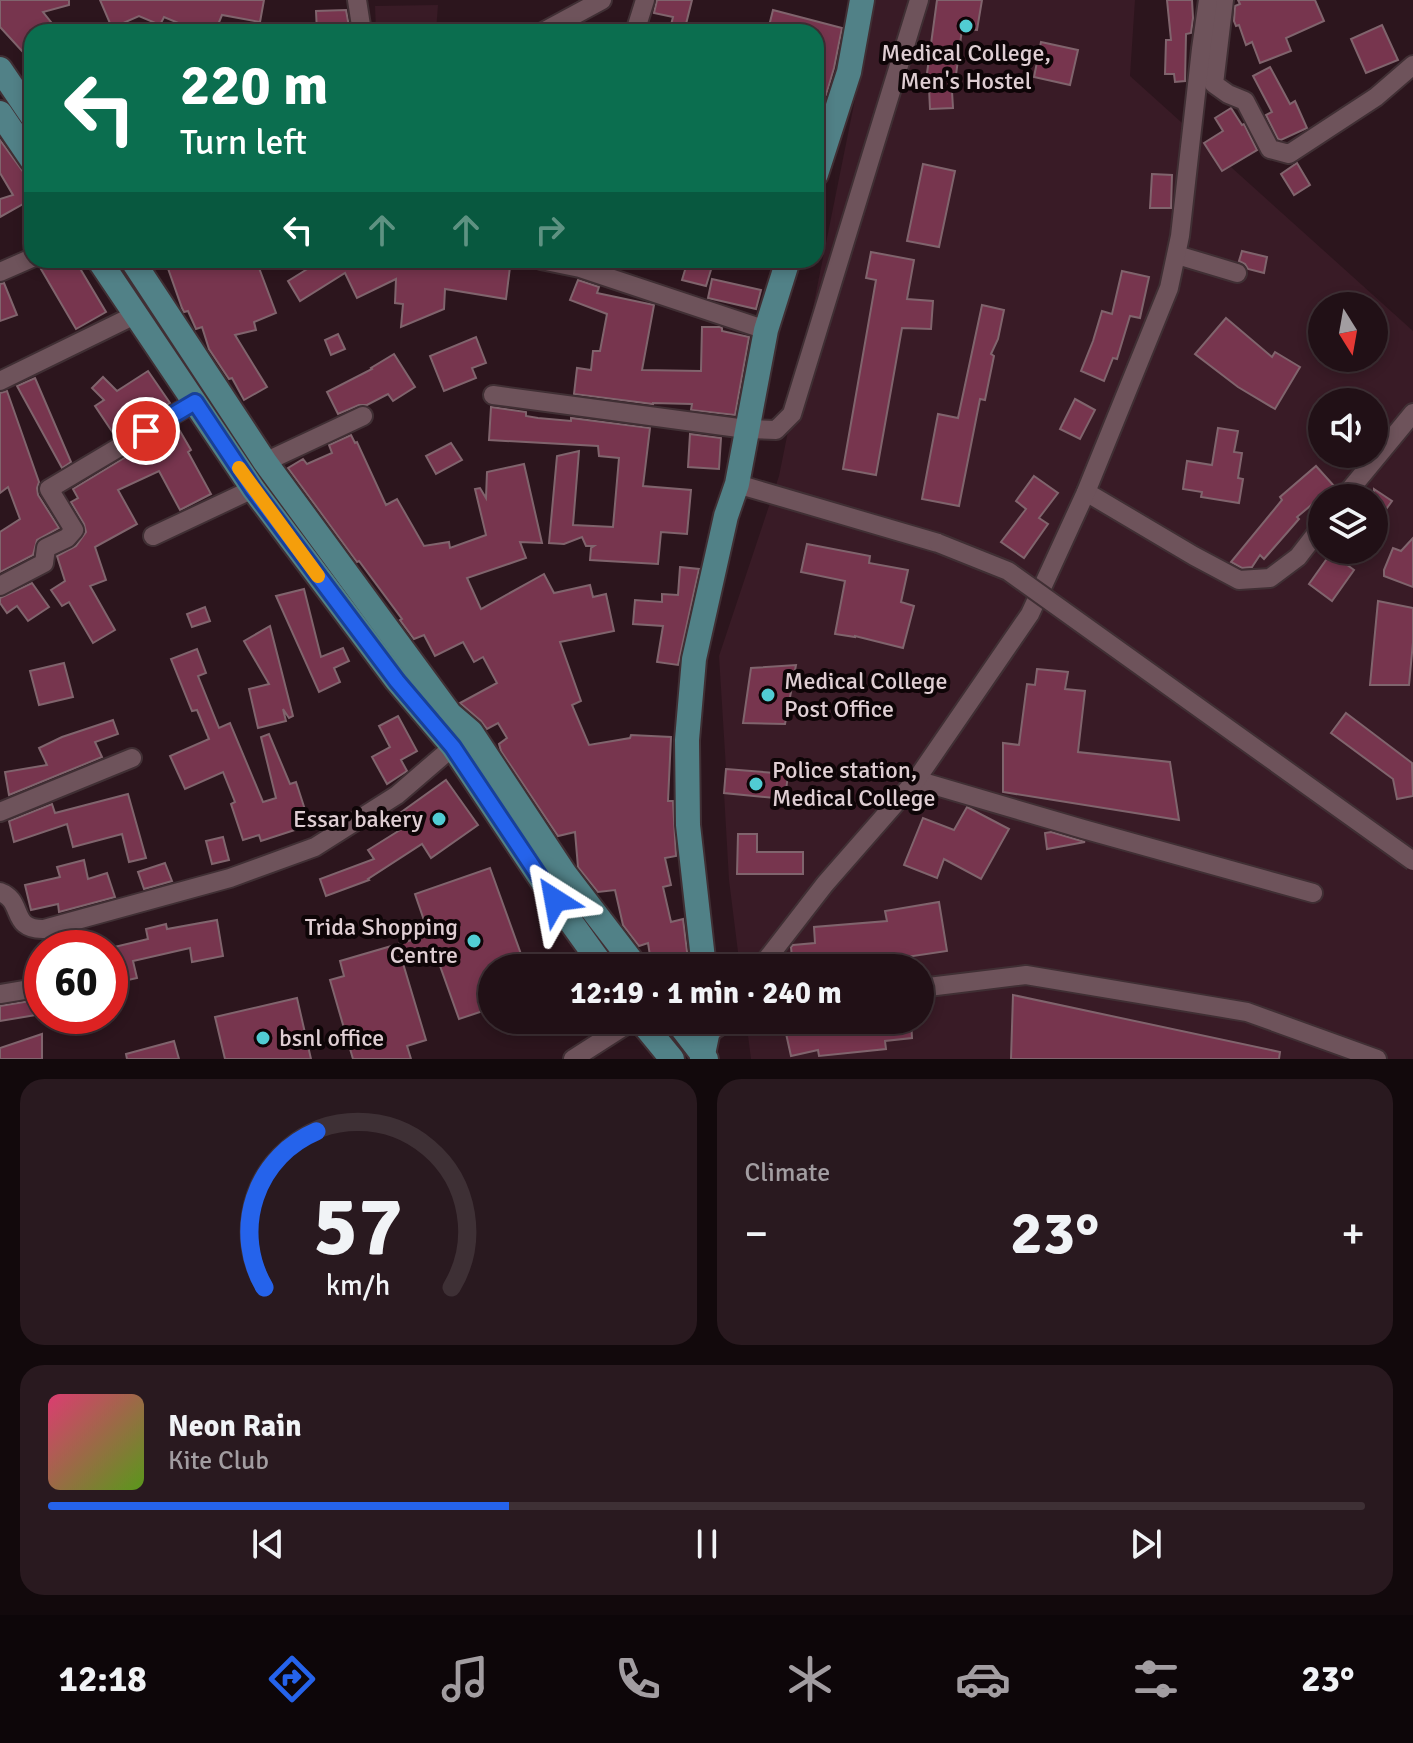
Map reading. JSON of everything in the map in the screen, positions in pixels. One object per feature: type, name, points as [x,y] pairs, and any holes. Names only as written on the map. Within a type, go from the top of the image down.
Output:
[{"type":"main road","points":[[824,149],[849,72],[862,0]]},
{"type":"main road","points":[[0,69],[24,104]]},
{"type":"main road","points":[[3,125],[24,150]]},
{"type":"main road","points":[[105,268],[253,489],[397,681],[462,740],[626,954]]},
{"type":"main road","points":[[137,268],[265,462],[450,714],[555,900],[594,954]]},
{"type":"main road","points":[[702,954],[688,825],[687,740],[694,659],[726,516],[737,484],[766,330],[785,268]]},
{"type":"main road","points":[[651,1034],[672,1059]]},
{"type":"street","points":[[357,0],[361,24]]},
{"type":"street","points":[[558,24],[602,0]]},
{"type":"street","points":[[638,24],[645,0]]},
{"type":"street","points":[[493,395],[746,429],[776,430],[792,414],[919,0]]},
{"type":"street","points":[[771,954],[825,884],[916,780],[1030,614],[1086,492],[1169,288],[1180,236],[1208,0]]},
{"type":"street","points":[[1224,0],[1214,84],[1245,101],[1270,149],[1289,154],[1376,97],[1413,65]]},
{"type":"street","points":[[1177,255],[1237,273]]},
{"type":"street","points":[[0,272],[24,262]]},
{"type":"street","points":[[580,268],[766,330]]},
{"type":"street","points":[[0,381],[137,314]]},
{"type":"street","points":[[0,586],[44,563],[46,548],[67,538],[74,530],[49,489],[195,402]]},
{"type":"street","points":[[1355,484],[1413,413]]},
{"type":"street","points":[[265,462],[363,416]]},
{"type":"street","points":[[737,484],[938,543],[1008,571],[1413,861]]},
{"type":"street","points":[[153,536],[253,489]]},
{"type":"street","points":[[1086,492],[1239,580],[1270,578],[1298,557],[1308,544]]},
{"type":"street","points":[[0,892],[12,899],[25,926],[44,929],[230,878],[315,847],[397,795],[462,740]]},
{"type":"street","points":[[0,812],[132,758]]},
{"type":"street","points":[[916,780],[1313,893]]},
{"type":"street","points":[[934,986],[1026,975],[1247,1012],[1377,1059]]},
{"type":"street","points":[[0,994],[24,990]]},
{"type":"street","points":[[573,1059],[612,1034]]},
{"type":"shaded area","points":[[875,0],[1135,0],[1130,76],[1370,292],[1308,292],[1308,372],[1388,372],[1388,308],[1413,331],[1413,1059],[751,1059],[748,1034],[934,1034],[934,954],[738,954],[729,880],[724,793],[726,769],[719,656],[779,476],[821,268],[824,268],[824,253]]},
{"type":"shaded area","points":[[438,5],[437,24],[376,24],[375,6]]},
{"type":"building","points":[[0,0],[69,0],[69,5],[43,12],[53,24],[24,24],[24,53],[0,27]]},
{"type":"building","points":[[100,0],[264,0],[260,22],[222,15],[218,24],[181,24],[164,17],[158,24],[139,16],[121,24],[110,24]]},
{"type":"building","points":[[657,0],[692,0],[686,24],[671,24],[673,17],[654,13]]},
{"type":"building","points":[[937,0],[982,0],[977,30],[962,29],[956,75],[951,75],[953,108],[930,109],[929,88],[925,88]]},
{"type":"building","points":[[1167,0],[1192,0],[1191,33],[1186,34],[1185,81],[1175,82],[1174,74],[1165,74],[1166,40],[1171,40]]},
{"type":"building","points":[[1238,0],[1315,0],[1324,21],[1286,38],[1291,51],[1260,63],[1252,42],[1246,45],[1239,25],[1236,26],[1234,21],[1235,6],[1240,4]]},
{"type":"building","points":[[346,10],[349,24],[317,24],[316,11]]},
{"type":"building","points":[[773,10],[842,28],[826,95],[824,24],[770,24]]},
{"type":"building","points":[[1382,25],[1398,60],[1366,73],[1351,39]]},
{"type":"building","points":[[1041,42],[1078,50],[1070,85],[1034,77]]},
{"type":"building","points":[[1270,67],[1290,104],[1295,101],[1307,128],[1281,140],[1266,115],[1272,112],[1253,76]]},
{"type":"building","points":[[1231,108],[1244,124],[1257,150],[1222,171],[1204,143],[1223,131],[1215,118]]},
{"type":"building","points":[[0,140],[24,173],[24,204],[0,217],[0,199],[13,195],[0,173]]},
{"type":"building","points":[[1297,163],[1310,185],[1294,195],[1281,174]]},
{"type":"building","points":[[923,164],[955,171],[939,247],[907,241]]},
{"type":"building","points":[[1152,174],[1172,175],[1171,208],[1150,208]]},
{"type":"building","points":[[1242,251],[1267,257],[1264,273],[1248,269],[1239,261]]},
{"type":"building","points":[[871,252],[914,260],[907,299],[933,301],[931,329],[902,328],[876,475],[843,469],[876,280],[866,278]]},
{"type":"building","points":[[80,268],[106,312],[76,329],[41,269]]},
{"type":"building","points":[[168,268],[259,268],[276,313],[254,322],[256,330],[235,335],[267,387],[244,400],[232,378],[229,379],[209,349],[202,327],[196,329],[188,311],[184,312]]},
{"type":"building","points":[[309,268],[510,268],[506,299],[445,289],[444,309],[401,327],[403,304],[395,303],[396,279],[357,298],[345,273],[300,301],[288,281]]},
{"type":"building","points":[[686,268],[712,268],[706,286],[682,280]]},
{"type":"building","points":[[1122,271],[1149,277],[1140,318],[1130,316],[1117,359],[1113,358],[1104,381],[1081,371],[1102,311],[1112,314]]},
{"type":"building","points":[[712,279],[761,290],[756,309],[708,298]]},
{"type":"building","points":[[578,280],[599,287],[597,293],[654,305],[642,370],[701,371],[702,327],[720,327],[722,331],[749,337],[735,415],[691,410],[692,404],[653,404],[574,394],[577,368],[591,370],[593,351],[600,351],[607,314],[570,300]]},
{"type":"building","points":[[4,283],[17,315],[0,321],[0,284]]},
{"type":"building","points":[[982,305],[1004,310],[998,339],[991,354],[994,356],[985,400],[980,399],[959,506],[922,499],[938,414],[958,418]]},
{"type":"building","points":[[1226,318],[1272,357],[1275,352],[1300,367],[1275,409],[1238,387],[1195,354]]},
{"type":"building","points":[[338,334],[345,349],[331,355],[325,340]]},
{"type":"building","points":[[476,337],[486,363],[472,368],[476,378],[444,391],[430,356]]},
{"type":"building","points":[[394,354],[415,387],[393,401],[388,394],[367,405],[338,414],[327,392]]},
{"type":"building","points":[[148,371],[170,403],[115,436],[95,406],[104,400],[92,388],[103,377],[117,391]]},
{"type":"building","points":[[35,378],[71,462],[62,468],[17,386]]},
{"type":"building","points":[[7,391],[39,482],[38,495],[59,528],[37,540],[33,555],[0,572],[0,532],[20,519],[8,487],[0,493],[0,393]]},
{"type":"building","points":[[1075,399],[1095,410],[1080,439],[1060,429]]},
{"type":"building","points":[[491,407],[526,412],[526,416],[538,418],[571,421],[571,418],[650,428],[643,486],[691,490],[687,534],[661,532],[658,564],[590,560],[594,546],[586,546],[582,537],[564,544],[549,543],[557,456],[579,451],[573,525],[613,527],[619,458],[599,456],[598,446],[489,440]]},
{"type":"building","points":[[177,426],[211,494],[180,510],[159,471],[118,490],[137,524],[95,547],[106,580],[90,586],[115,630],[93,643],[69,602],[62,606],[51,590],[65,581],[57,556],[76,546],[86,532],[71,502],[78,498],[73,489]]},
{"type":"building","points":[[1218,428],[1238,431],[1234,452],[1242,453],[1238,478],[1243,479],[1239,503],[1201,497],[1202,492],[1183,489],[1187,461],[1212,465]]},
{"type":"building","points":[[690,434],[721,438],[719,469],[688,467]]},
{"type":"building","points":[[351,435],[386,505],[397,499],[424,546],[449,542],[450,548],[486,535],[475,489],[480,488],[486,498],[487,472],[524,464],[542,543],[520,542],[526,558],[467,578],[481,609],[544,574],[554,593],[590,585],[593,597],[606,594],[614,631],[560,642],[581,701],[572,705],[589,745],[630,738],[631,735],[671,737],[668,801],[673,801],[676,856],[665,858],[671,885],[663,887],[671,922],[683,919],[687,954],[650,954],[648,943],[639,946],[623,925],[615,890],[598,892],[578,867],[575,832],[558,836],[501,751],[499,744],[507,738],[498,723],[487,729],[460,703],[497,683],[483,657],[474,662],[463,642],[435,656],[424,635],[414,639],[288,468],[303,459],[307,464],[332,453],[329,445]]},
{"type":"building","points":[[451,443],[462,460],[436,474],[426,456]]},
{"type":"building","points":[[1314,468],[1318,468],[1332,484],[1308,484],[1308,508],[1264,559],[1260,555],[1252,567],[1242,568],[1231,562],[1282,500],[1280,497]]},
{"type":"building","points":[[1034,476],[1058,493],[1039,518],[1048,524],[1024,558],[1001,542],[1026,509],[1016,501]]},
{"type":"building","points":[[1413,538],[1413,587],[1384,576],[1393,548],[1401,551]]},
{"type":"building","points":[[807,544],[870,556],[869,563],[908,570],[901,602],[914,606],[903,648],[835,634],[845,581],[801,572]]},
{"type":"building","points":[[1323,564],[1346,564],[1354,570],[1332,601],[1309,584]]},
{"type":"building","points":[[680,567],[699,569],[678,665],[657,662],[663,626],[633,624],[635,600],[662,602],[662,594],[678,595]]},
{"type":"building","points":[[32,583],[49,607],[28,621],[17,606],[7,613],[0,598]]},
{"type":"building","points":[[304,589],[321,657],[343,648],[349,661],[334,668],[340,682],[319,692],[276,596]]},
{"type":"building","points":[[1378,601],[1413,608],[1409,685],[1370,685]]},
{"type":"building","points":[[205,607],[210,621],[192,627],[187,614]]},
{"type":"building","points":[[270,626],[293,716],[289,718],[283,709],[286,721],[258,728],[249,689],[269,684],[244,641]]},
{"type":"building","points":[[197,649],[206,673],[198,676],[219,728],[230,723],[263,802],[276,798],[261,737],[269,734],[290,784],[296,782],[310,825],[261,841],[259,835],[243,840],[231,804],[235,802],[223,772],[185,789],[170,756],[209,739],[197,710],[192,711],[171,659]]},
{"type":"building","points":[[64,663],[73,697],[39,705],[30,671]]},
{"type":"building","name":"Medical College Post Office","points":[[796,665],[785,724],[743,723],[751,668]]},
{"type":"building","points":[[1037,669],[1068,672],[1065,689],[1085,691],[1078,752],[1170,762],[1179,820],[1003,792],[1003,743],[1019,745],[1027,684],[1035,685]]},
{"type":"building","points":[[1346,713],[1412,763],[1413,796],[1397,799],[1393,779],[1331,733]]},
{"type":"building","points":[[398,716],[417,751],[401,760],[407,771],[387,784],[372,757],[390,747],[379,726]]},
{"type":"building","points":[[113,720],[118,734],[95,742],[102,757],[9,795],[5,772],[47,765],[39,748]]},
{"type":"building","name":"Police station, Medical College","points":[[726,769],[788,774],[785,799],[724,793]]},
{"type":"building","points":[[446,780],[478,825],[431,858],[422,844],[369,880],[326,896],[320,879],[374,859],[368,850],[408,825],[400,813]]},
{"type":"building","points":[[128,794],[146,858],[129,862],[122,834],[73,847],[67,824],[14,842],[9,821],[52,804],[55,813]]},
{"type":"building","points":[[967,807],[1009,829],[981,879],[944,859],[937,878],[904,865],[923,818],[954,830]]},
{"type":"building","points":[[1045,833],[1085,842],[1047,849]]},
{"type":"building","points":[[738,834],[757,834],[757,852],[803,852],[803,874],[737,874]]},
{"type":"building","points":[[223,837],[229,860],[212,864],[206,841]]},
{"type":"building","points":[[84,860],[88,879],[107,873],[115,897],[59,912],[58,904],[31,910],[25,885],[60,877],[57,867]]},
{"type":"building","points":[[165,863],[172,881],[144,889],[138,872]]},
{"type":"building","points":[[490,868],[521,954],[478,954],[478,1013],[459,1019],[435,952],[402,960],[426,1040],[407,1046],[411,1059],[353,1059],[330,980],[344,976],[340,961],[429,935],[415,894]]},
{"type":"building","points":[[939,902],[947,951],[927,954],[792,954],[793,945],[815,943],[814,927],[887,921],[885,911]]},
{"type":"building","points":[[217,920],[223,956],[192,962],[190,948],[133,961],[137,978],[128,980],[128,944],[148,939],[146,929],[166,924],[167,929]]},
{"type":"building","points":[[1013,995],[1280,1052],[1279,1059],[1011,1059]]},
{"type":"building","name":"bsnl office","points":[[297,998],[311,1059],[225,1059],[215,1017]]},
{"type":"building","points":[[24,1002],[24,1017],[0,1021],[0,1006]]},
{"type":"building","points":[[42,1034],[42,1059],[0,1059],[0,1048]]},
{"type":"building","points":[[786,1034],[912,1034],[912,1038],[885,1041],[886,1049],[819,1056],[818,1050],[791,1056]]},
{"type":"building","points":[[174,1041],[179,1059],[127,1059],[126,1054]]},
{"type":"slow traffic","points":[[239,468],[318,576]]},
{"type":"place","name":"Medical College, Men's Hostel","points":[[966,26]]},
{"type":"place","name":"Medical College Post Office","points":[[768,695]]},
{"type":"place","name":"Police station, Medical College","points":[[756,784]]},
{"type":"place","name":"Essar bakery","points":[[439,819]]},
{"type":"place","name":"Trida Shopping Centre","points":[[474,941]]},
{"type":"place","name":"bsnl office","points":[[263,1038]]},
{"type":"route","points":[[146,431],[195,402],[253,489],[397,681],[453,747],[555,900]]}]
